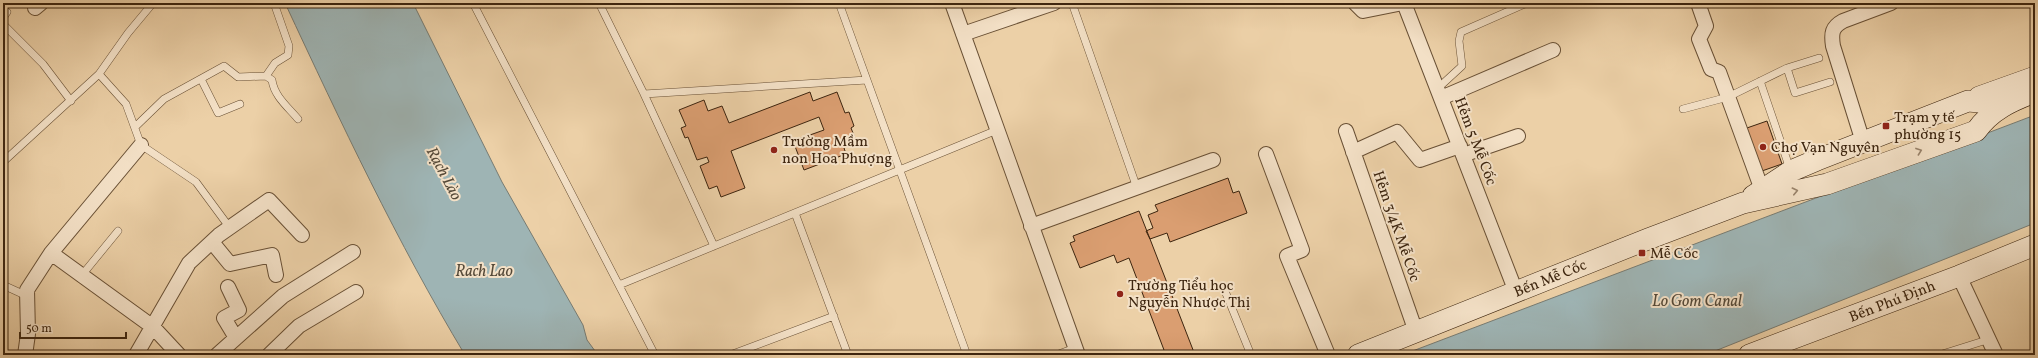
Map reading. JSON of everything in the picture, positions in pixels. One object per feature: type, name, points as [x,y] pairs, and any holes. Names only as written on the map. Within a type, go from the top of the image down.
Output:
[{"type":"street","points":[[952,3],[1076,351]]},
{"type":"street","points":[[962,34],[1054,3]]},
{"type":"street","points":[[1355,3],[1363,11],[1403,3]]},
{"type":"street","name":"Hẻm 5 Mễ Cốc","points":[[1403,3],[1516,292]]},
{"type":"street","points":[[1698,3],[1706,26],[1699,39],[1711,69],[1719,72],[1762,190]]},
{"type":"street","points":[[1863,142],[1833,46],[1832,30],[1836,25],[1843,21],[1891,3]]},
{"type":"street","points":[[1439,94],[1553,50]]},
{"type":"street","name":"Bến Mễ Cốc","points":[[1743,203],[1791,171],[1968,101],[2035,77]]},
{"type":"street","points":[[1976,131],[1992,112],[2013,100],[2035,92]]},
{"type":"street","name":"Bến Mễ Cốc","points":[[1968,101],[1992,103],[2013,100]]},
{"type":"street","name":"Bến Mễ Cốc","points":[[1358,355],[1743,203],[1827,184],[1976,131],[2035,107]]},
{"type":"street","name":"Hẻm 3/4K Mễ Cốc","points":[[1346,131],[1416,332]]},
{"type":"street","points":[[1353,152],[1397,132],[1420,160],[1518,136]]},
{"type":"street","points":[[25,355],[28,334],[27,290],[50,253],[141,145]]},
{"type":"street","points":[[1266,154],[1302,250],[1287,256],[1328,355]]},
{"type":"street","points":[[1031,226],[1212,160]]},
{"type":"street","points":[[1817,160],[1827,184]]},
{"type":"street","points":[[136,355],[189,264],[212,242],[230,228],[269,200],[302,235]]},
{"type":"street","points":[[212,242],[230,264],[272,256],[276,275]]},
{"type":"street","name":"Bến Phú Định","points":[[1749,355],[1959,276],[2035,245]]},
{"type":"street","points":[[217,355],[283,296],[353,252]]},
{"type":"street","points":[[50,253],[153,327],[179,355]]},
{"type":"street","points":[[1959,276],[1990,339],[1996,355]]},
{"type":"street","points":[[228,287],[239,310],[224,318],[236,338]]},
{"type":"street","points":[[269,355],[299,326],[356,292]]},
{"type":"lane","points":[[3,162],[99,74],[128,33],[153,3]]},
{"type":"lane","points":[[266,76],[275,63],[288,55],[289,46],[274,3]]},
{"type":"lane","points":[[473,3],[655,355]]},
{"type":"lane","points":[[599,3],[644,94],[714,246]]},
{"type":"lane","points":[[839,3],[967,355]]},
{"type":"lane","points":[[1072,3],[1137,188]]},
{"type":"lane","points":[[1439,94],[1462,66],[1459,41],[1461,32],[1527,3]]},
{"type":"lane","points":[[3,9],[7,12],[3,18]]},
{"type":"lane","points":[[3,24],[43,64],[71,101]]},
{"type":"lane","points":[[1683,110],[1728,97],[1787,68],[1819,58]]},
{"type":"lane","points":[[135,127],[164,99],[224,66],[238,77],[266,76],[272,80],[273,88],[298,119]]},
{"type":"lane","points":[[1787,68],[1795,93],[1830,82]]},
{"type":"lane","points":[[99,74],[126,104],[141,145],[196,182],[230,228]]},
{"type":"lane","points":[[200,79],[218,113],[240,104]]},
{"type":"lane","points":[[644,94],[866,80]]},
{"type":"lane","points":[[1760,81],[1791,171]]},
{"type":"lane","points":[[619,285],[997,130]]},
{"type":"lane","points":[[795,213],[848,355]]},
{"type":"lane","points":[[82,276],[118,231]]},
{"type":"lane","points":[[3,285],[27,296]]},
{"type":"lane","points":[[1225,291],[1251,355]]},
{"type":"lane","points":[[730,355],[834,316]]},
{"type":"lane","points":[[1939,355],[1990,339]]},
{"type":"lane","points":[[1056,355],[1076,351]]},
{"type":"water","name":"Rach Lao","points":[[285,3],[413,3],[502,182],[583,325],[587,340],[598,355],[465,355],[416,269],[370,182]]},
{"type":"water","name":"Lo Gom Canal","points":[[2035,115],[2035,223],[1705,355],[1402,355]]},
{"type":"building","points":[[810,92],[813,101],[837,92],[845,113],[849,112],[854,126],[851,128],[857,143],[844,148],[846,154],[804,170],[793,141],[824,130],[819,117],[731,151],[745,188],[721,197],[717,186],[709,189],[700,166],[709,162],[707,157],[697,160],[688,137],[685,138],[681,128],[686,126],[679,110],[704,100],[708,111],[722,106],[729,123]]},
{"type":"building","name":"Chợ Vạn Nguyên","points":[[1767,121],[1782,164],[1759,172],[1744,129]]},
{"type":"building","points":[[1228,178],[1233,193],[1239,191],[1247,213],[1170,242],[1167,233],[1150,239],[1146,231],[1153,228],[1148,215],[1158,211],[1155,205]]},
{"type":"building","points":[[1139,211],[1195,355],[1153,355],[1164,350],[1129,258],[1117,263],[1114,255],[1080,268],[1070,243],[1075,241],[1073,236]]},
{"type":"place","name":"Trạm y tế phường 15","points":[[1886,126]]},
{"type":"place","name":"Chợ Vạn Nguyên","points":[[1763,147]]},
{"type":"place","name":"Trường Mầm non Hoa Phượng","points":[[774,150]]},
{"type":"place","name":"Mễ Cốc","points":[[1642,253]]},
{"type":"place","name":"Trường Tiểu học Nguyễn Nhược Thị","points":[[1120,294]]},
{"type":"water label","name":"Rạch Lào","points":[[445,173]]}]
